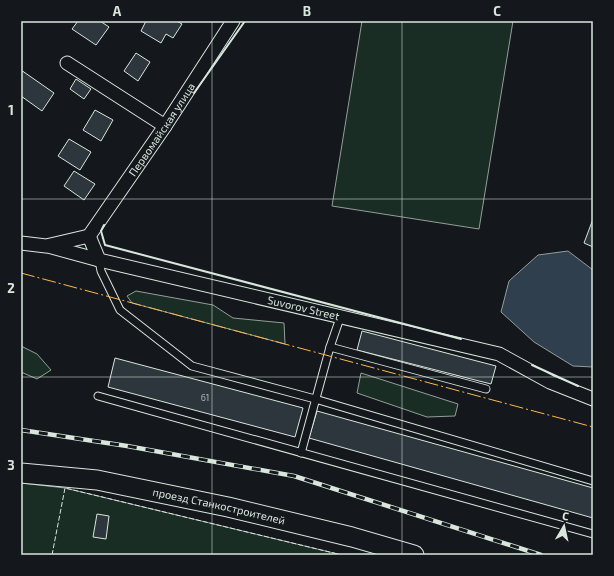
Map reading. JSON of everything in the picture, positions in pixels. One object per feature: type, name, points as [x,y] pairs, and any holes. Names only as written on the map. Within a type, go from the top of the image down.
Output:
[{"type":"main road","name":"проезд Станкостроителей","points":[[21,472],[97,480],[228,507],[352,537],[414,555]]},
{"type":"street","name":"Первомайская улица","points":[[89,236],[165,126],[233,21]]},
{"type":"street","points":[[67,63],[165,126]]},
{"type":"street","points":[[21,243],[46,246],[89,236],[99,260]]},
{"type":"street","name":"Suvorov Street","points":[[46,246],[340,318],[499,354],[550,382],[593,400]]},
{"type":"lane","points":[[99,260],[101,271],[120,310],[192,366],[315,399],[593,480]]},
{"type":"lane","points":[[301,453],[330,346],[340,318]]},
{"type":"lane","points":[[330,346],[486,389]]},
{"type":"lane","points":[[98,396],[593,534]]},
{"type":"green space","points":[[362,21],[513,21],[479,229],[332,206]]},
{"type":"green space","points":[[136,291],[213,305],[233,318],[284,323],[285,344],[132,303],[127,296]]},
{"type":"green space","points":[[21,346],[37,354],[51,370],[37,379],[21,372]]},
{"type":"green space","points":[[361,373],[458,404],[455,416],[427,417],[357,393]]},
{"type":"green space","points":[[21,483],[65,488],[342,555],[21,555]]},
{"type":"water","points":[[568,251],[593,270],[593,367],[573,366],[534,342],[501,312],[509,281],[538,255]]},
{"type":"building","points":[[78,21],[100,21],[109,27],[96,45],[72,29]]},
{"type":"building","points":[[146,21],[177,21],[182,24],[173,38],[166,34],[161,43],[141,31]]},
{"type":"building","points":[[136,53],[150,62],[138,81],[124,71]]},
{"type":"building","points":[[21,70],[54,93],[42,111],[21,96]]},
{"type":"building","points":[[76,79],[91,89],[84,99],[70,89]]},
{"type":"building","points":[[95,110],[113,120],[101,141],[83,130]]},
{"type":"building","points":[[69,139],[91,152],[80,170],[58,156]]},
{"type":"building","points":[[74,171],[95,184],[84,200],[64,186]]},
{"type":"building","points":[[593,219],[593,247],[584,243]]},
{"type":"building","points":[[362,331],[496,366],[491,384],[357,350]]},
{"type":"building","points":[[115,358],[303,408],[295,437],[108,387]]},
{"type":"building","points":[[317,411],[593,488],[593,518],[309,438]]},
{"type":"building","points":[[97,514],[109,516],[106,539],[93,537]]},
{"type":"railway","points":[[21,430],[127,446],[294,476],[541,555]]},
{"type":"fence","points":[[52,555],[65,488],[342,555]]},
{"type":"wall","points":[[194,93],[245,21]]},
{"type":"wall","points":[[104,225],[101,231],[105,245],[461,339]]},
{"type":"wall","points":[[532,365],[578,386]]},
{"type":"power","points":[[21,273],[593,427]]}]
